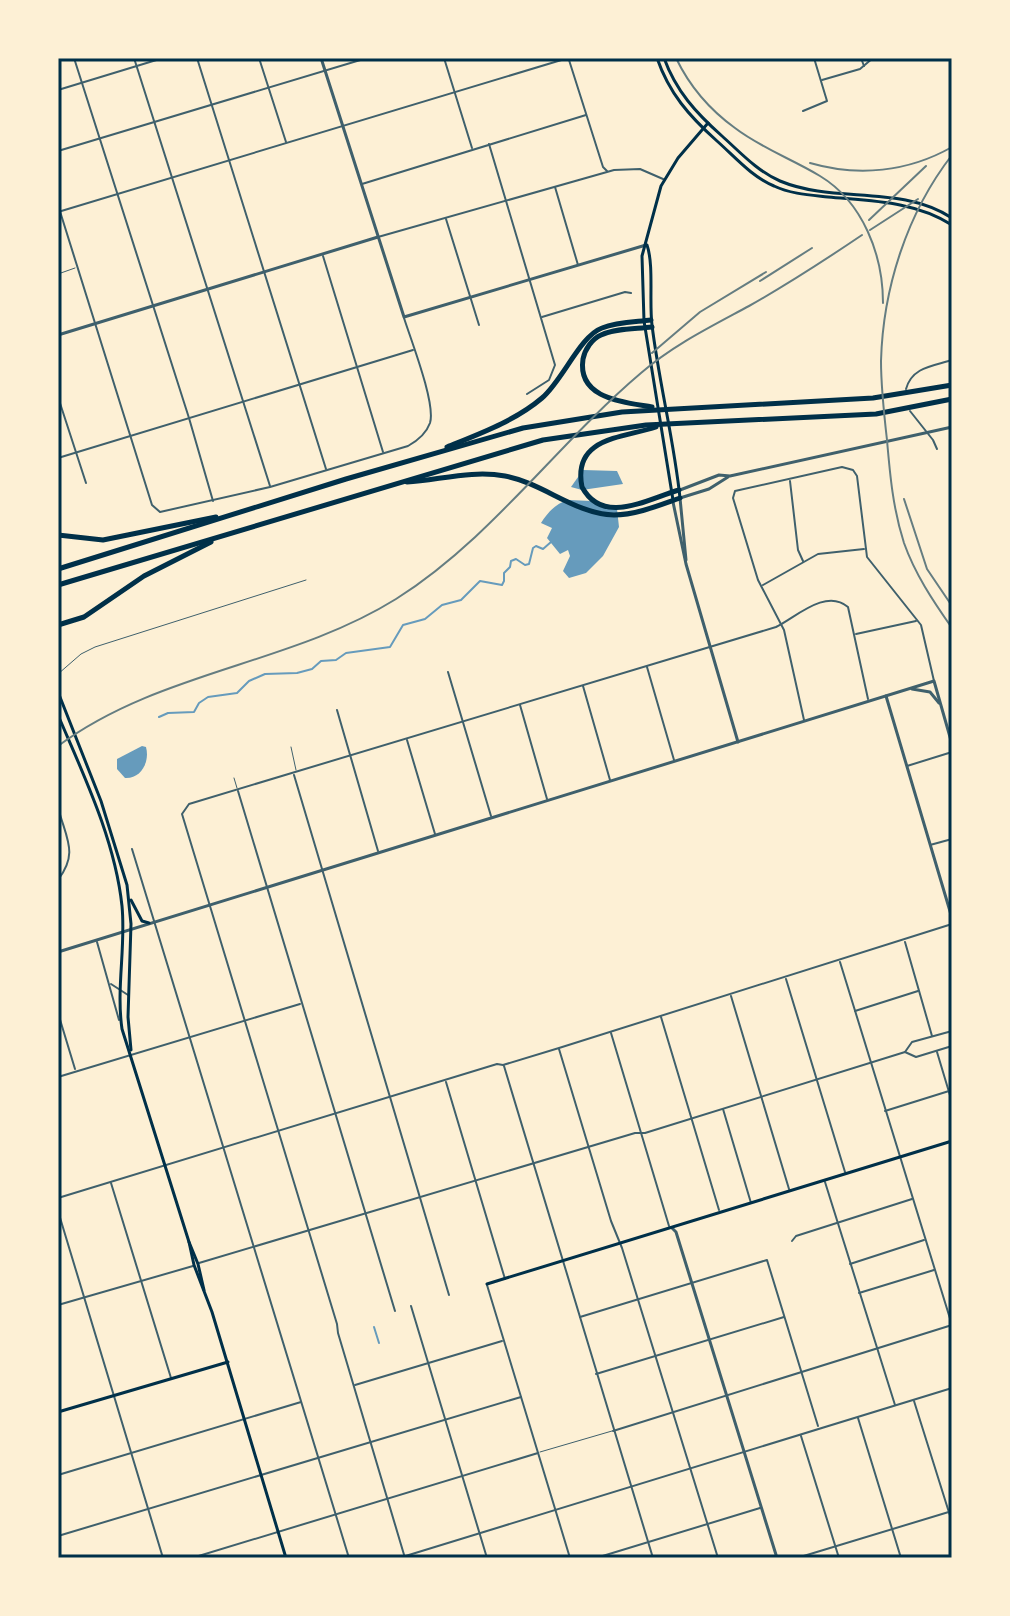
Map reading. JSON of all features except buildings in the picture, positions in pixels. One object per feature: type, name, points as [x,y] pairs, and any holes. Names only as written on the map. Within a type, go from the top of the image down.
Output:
[{"type":"highway","points":[[648,324],[607,333],[592,342],[583,357],[583,369],[591,387],[610,399],[661,409]]},
{"type":"highway","points":[[424,456],[531,407],[560,380],[586,338],[596,330],[648,324]]},
{"type":"highway","points":[[58,569],[424,456],[543,424],[622,412],[875,398],[952,385]]},
{"type":"highway","points":[[58,585],[524,445],[613,428],[876,414],[952,399]]},
{"type":"highway","points":[[665,424],[606,440],[593,448],[582,462],[580,478],[590,500],[606,508],[633,508],[676,499]]},
{"type":"highway","points":[[398,483],[463,475],[502,476],[541,487],[591,511],[616,515],[679,490]]},
{"type":"highway","points":[[58,535],[103,540],[248,510]]},
{"type":"highway","points":[[58,625],[84,617],[144,576],[228,534]]},
{"type":"main road","points":[[657,58],[676,98],[703,129],[757,177],[786,191],[909,206],[952,225]]},
{"type":"main road","points":[[664,58],[682,94],[708,123],[767,175],[787,184],[813,189],[911,200],[951,218]]},
{"type":"main road","points":[[676,499],[679,490],[653,338],[643,308],[642,256],[647,245],[653,208],[664,179],[708,123]]},
{"type":"main road","points":[[647,245],[650,254],[647,344],[671,492],[676,499]]},
{"type":"main road","points":[[58,692],[109,828],[129,896],[142,921],[151,923]]},
{"type":"main road","points":[[58,715],[104,834],[120,894],[123,932],[122,1029],[228,1362],[286,1558]]},
{"type":"main road","points":[[129,896],[128,995],[132,1054]]},
{"type":"main road","points":[[487,1284],[952,1141]]},
{"type":"main road","points":[[58,1412],[228,1362]]},
{"type":"street","points":[[74,58],[213,502]]},
{"type":"street","points":[[134,58],[270,487]]},
{"type":"street","points":[[58,90],[163,58]]},
{"type":"street","points":[[197,58],[327,470]]},
{"type":"street","points":[[259,58],[286,143]]},
{"type":"street","points":[[58,205],[156,509],[165,512],[270,487],[417,440],[431,418],[430,402],[321,58]]},
{"type":"street","points":[[58,151],[367,58]]},
{"type":"street","points":[[444,58],[473,149]]},
{"type":"street","points":[[59,212],[568,58],[603,167],[608,171]]},
{"type":"street","points":[[803,111],[827,101],[814,58]]},
{"type":"street","points":[[861,58],[864,67]]},
{"type":"street","points":[[821,80],[864,67],[873,58]]},
{"type":"street","points":[[362,184],[586,115]]},
{"type":"street","points":[[489,144],[555,365],[549,380],[527,394]]},
{"type":"street","points":[[58,335],[596,174],[633,168],[664,179]]},
{"type":"street","points":[[554,186],[578,266]]},
{"type":"street","points":[[446,218],[479,325]]},
{"type":"street","points":[[404,317],[647,245]]},
{"type":"street","points":[[322,255],[383,453]]},
{"type":"street","points":[[541,317],[625,292],[631,293]]},
{"type":"street","points":[[58,458],[414,350]]},
{"type":"street","points":[[937,449],[910,411],[906,392],[909,378],[916,372],[952,360]]},
{"type":"street","points":[[58,397],[86,483]]},
{"type":"street","points":[[679,490],[719,475],[730,476],[952,427]]},
{"type":"street","points":[[804,721],[781,624],[761,586],[733,493],[842,467],[851,468],[857,476],[867,557],[921,627],[952,744]]},
{"type":"street","points":[[730,476],[709,489],[676,499],[686,564],[738,742]]},
{"type":"street","points":[[790,480],[798,550],[804,562]]},
{"type":"street","points":[[761,586],[818,554],[866,548]]},
{"type":"street","points":[[405,1557],[183,809],[189,804],[781,624],[831,600],[846,604],[869,702]]},
{"type":"street","points":[[854,635],[917,621]]},
{"type":"street","points":[[646,665],[674,762]]},
{"type":"street","points":[[448,672],[492,818]]},
{"type":"street","points":[[58,952],[934,681]]},
{"type":"street","points":[[582,684],[610,781]]},
{"type":"street","points":[[908,689],[930,692],[941,706]]},
{"type":"street","points":[[886,696],[952,918]]},
{"type":"street","points":[[520,704],[548,800]]},
{"type":"street","points":[[337,710],[378,853]]},
{"type":"street","points":[[406,738],[435,835]]},
{"type":"street","points":[[907,766],[952,752]]},
{"type":"street","points":[[295,772],[449,1295]]},
{"type":"street","points":[[238,790],[395,1311]]},
{"type":"street","points":[[58,880],[68,867],[70,854],[59,811]]},
{"type":"street","points":[[930,845],[952,839]]},
{"type":"street","points":[[132,849],[151,923],[349,1558]]},
{"type":"street","points":[[58,1198],[559,1048],[952,924]]},
{"type":"street","points":[[97,940],[122,1029]]},
{"type":"street","points":[[904,941],[932,1036]]},
{"type":"street","points":[[613,1431],[952,1325],[840,961]]},
{"type":"street","points":[[786,978],[845,1175]]},
{"type":"street","points":[[110,983],[128,995]]},
{"type":"street","points":[[855,1011],[919,991]]},
{"type":"street","points":[[731,995],[790,1192]]},
{"type":"street","points":[[58,1077],[301,1003]]},
{"type":"street","points":[[58,1013],[76,1071]]},
{"type":"street","points":[[661,1016],[720,1213]]},
{"type":"street","points":[[58,1305],[691,1119],[905,1052],[912,1042],[952,1031]]},
{"type":"street","points":[[610,1032],[668,1224],[676,1232],[777,1558]]},
{"type":"street","points":[[905,1052],[916,1057],[952,1046]]},
{"type":"street","points":[[559,1048],[718,1558]]},
{"type":"street","points":[[937,1051],[952,1102]]},
{"type":"street","points":[[503,1065],[653,1558]]},
{"type":"street","points":[[446,1080],[505,1279]]},
{"type":"street","points":[[885,1111],[949,1091]]},
{"type":"street","points":[[723,1109],[752,1204]]},
{"type":"street","points":[[825,1181],[895,1405]]},
{"type":"street","points":[[111,1182],[171,1378]]},
{"type":"street","points":[[792,1241],[796,1236],[913,1199]]},
{"type":"street","points":[[58,1211],[163,1558]]},
{"type":"street","points":[[850,1264],[925,1240]]},
{"type":"street","points":[[579,1318],[767,1260],[819,1429]]},
{"type":"street","points":[[859,1293],[935,1269]]},
{"type":"street","points":[[487,1284],[570,1558]]},
{"type":"street","points":[[411,1306],[487,1558]]},
{"type":"street","points":[[596,1374],[785,1317]]},
{"type":"street","points":[[354,1386],[504,1340]]},
{"type":"street","points":[[399,1558],[952,1388]]},
{"type":"street","points":[[58,1536],[521,1397]]},
{"type":"street","points":[[914,1400],[952,1522]]},
{"type":"street","points":[[58,1475],[302,1402]]},
{"type":"street","points":[[857,1417],[901,1558]]},
{"type":"street","points":[[801,1435],[839,1558]]},
{"type":"street","points":[[192,1558],[538,1453]]},
{"type":"street","points":[[596,1558],[762,1507]]},
{"type":"street","points":[[797,1558],[950,1512]]},
{"type":"lane","points":[[58,274],[84,266]]},
{"type":"lane","points":[[58,674],[81,654],[95,647],[306,580]]},
{"type":"lane","points":[[291,747],[295,772]]},
{"type":"lane","points":[[234,778],[238,790]]},
{"type":"lane","points":[[538,1453],[613,1431]]},
{"type":"water","points":[[583,470],[617,471],[623,484],[582,490],[571,487]]},
{"type":"water","points":[[569,500],[591,501],[617,509],[619,527],[603,556],[586,573],[569,578],[563,571],[570,556],[568,550],[560,554],[547,538],[552,528],[541,523],[553,508]]},
{"type":"water","points":[[142,746],[146,747],[147,753],[143,768],[136,776],[125,778],[117,769],[117,759]]},
{"type":"waterway","points":[[159,717],[168,713],[194,712],[199,703],[208,697],[237,693],[249,681],[265,674],[297,673],[312,669],[321,661],[336,660],[346,653],[390,647],[403,625],[425,619],[442,605],[461,600],[480,581],[502,585],[511,561],[516,559],[529,564],[533,548],[543,549],[551,542]]},
{"type":"waterway","points":[[374,1327],[379,1343]]},
{"type":"railway","points":[[676,58],[694,87],[726,121],[755,142],[820,176],[848,200],[868,231],[879,267],[883,303]]},
{"type":"railway","points":[[810,163],[846,170],[882,170],[918,162],[952,147]]},
{"type":"railway","points":[[952,155],[922,201],[900,252],[887,306],[881,361],[891,479],[900,530],[919,576],[952,628]]},
{"type":"railway","points":[[869,220],[926,166]]},
{"type":"railway","points":[[870,230],[918,199]]},
{"type":"railway","points":[[58,746],[97,721],[139,701],[313,639],[396,599],[430,575],[493,520],[580,430],[653,363],[862,235]]},
{"type":"railway","points":[[760,281],[812,248]]},
{"type":"railway","points":[[652,353],[700,312],[766,272]]},
{"type":"railway","points":[[904,499],[927,569],[952,606]]}]
